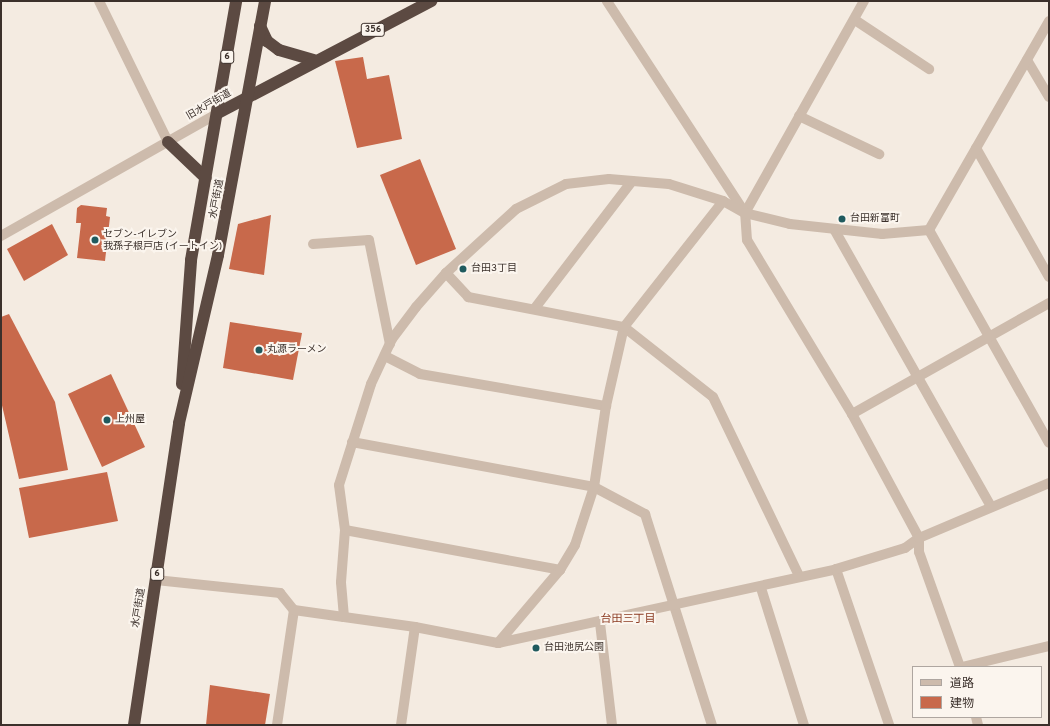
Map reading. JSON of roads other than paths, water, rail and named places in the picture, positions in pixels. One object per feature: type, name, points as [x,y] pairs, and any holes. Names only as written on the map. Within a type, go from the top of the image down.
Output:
[{"type":"highway","name":"水戸街道","points":[[179,423],[191,260],[218,113],[236,1]]},
{"type":"highway","name":"水戸街道","points":[[134,725],[179,423],[249,96],[265,1]]},
{"type":"highway","name":"旧水戸街道","points":[[218,113],[314,60],[431,1]]},
{"type":"highway","points":[[260,26],[267,41],[279,50],[314,60]]},
{"type":"highway","points":[[168,142],[206,178]]},
{"type":"street","points":[[99,1],[168,142]]},
{"type":"street","points":[[607,1],[745,213],[747,240],[852,414],[919,538],[919,552],[961,666]]},
{"type":"street","points":[[745,213],[855,20],[859,3]]},
{"type":"street","points":[[855,20],[929,69]]},
{"type":"street","points":[[929,230],[1049,21]]},
{"type":"street","points":[[1027,60],[1049,97]]},
{"type":"street","name":"旧水戸街道","points":[[1,236],[218,113]]},
{"type":"street","points":[[799,116],[879,154]]},
{"type":"street","points":[[976,148],[1049,277]]},
{"type":"street","points":[[344,617],[341,582],[345,530],[339,485],[371,384],[390,344],[446,273],[516,209],[566,184],[609,179],[669,184],[723,201],[745,213],[834,229],[882,234],[929,230]]},
{"type":"street","points":[[535,308],[632,181]]},
{"type":"street","points":[[498,643],[560,570],[575,545],[594,487],[606,406],[624,327],[723,201]]},
{"type":"street","points":[[834,229],[991,508]]},
{"type":"street","points":[[929,230],[1049,443]]},
{"type":"street","points":[[313,244],[369,240],[390,344]]},
{"type":"street","points":[[446,273],[468,297],[535,308],[624,327],[713,397],[799,576]]},
{"type":"street","points":[[852,414],[1049,303]]},
{"type":"street","points":[[385,356],[420,374],[606,406]]},
{"type":"street","points":[[352,442],[594,487],[645,514],[712,725]]},
{"type":"street","points":[[156,580],[280,594],[294,610],[415,627],[498,643],[600,623],[675,605],[761,588],[799,576],[836,569],[905,548],[919,538],[1049,483]]},
{"type":"street","points":[[345,530],[560,570]]},
{"type":"street","points":[[836,569],[889,725]]},
{"type":"street","points":[[761,588],[804,725]]},
{"type":"street","points":[[277,725],[294,610]]},
{"type":"street","points":[[600,623],[612,725]]},
{"type":"street","points":[[401,725],[415,627]]},
{"type":"street","points":[[965,666],[1049,646]]},
{"type":"place","name":"台田新富町","points":[[842,219]]},
{"type":"place","name":"セブン-イレブン 我孫子根戸店 (イートイン)","points":[[95,240]]},
{"type":"place","name":"台田3丁目","points":[[463,269]]},
{"type":"place","name":"丸源ラーメン","points":[[259,350]]},
{"type":"place","name":"上州屋","points":[[107,420]]},
{"type":"place","name":"台田池尻公園","points":[[536,648]]},
{"type":"district","name":"台田三丁目","points":[[628,619]]}]
